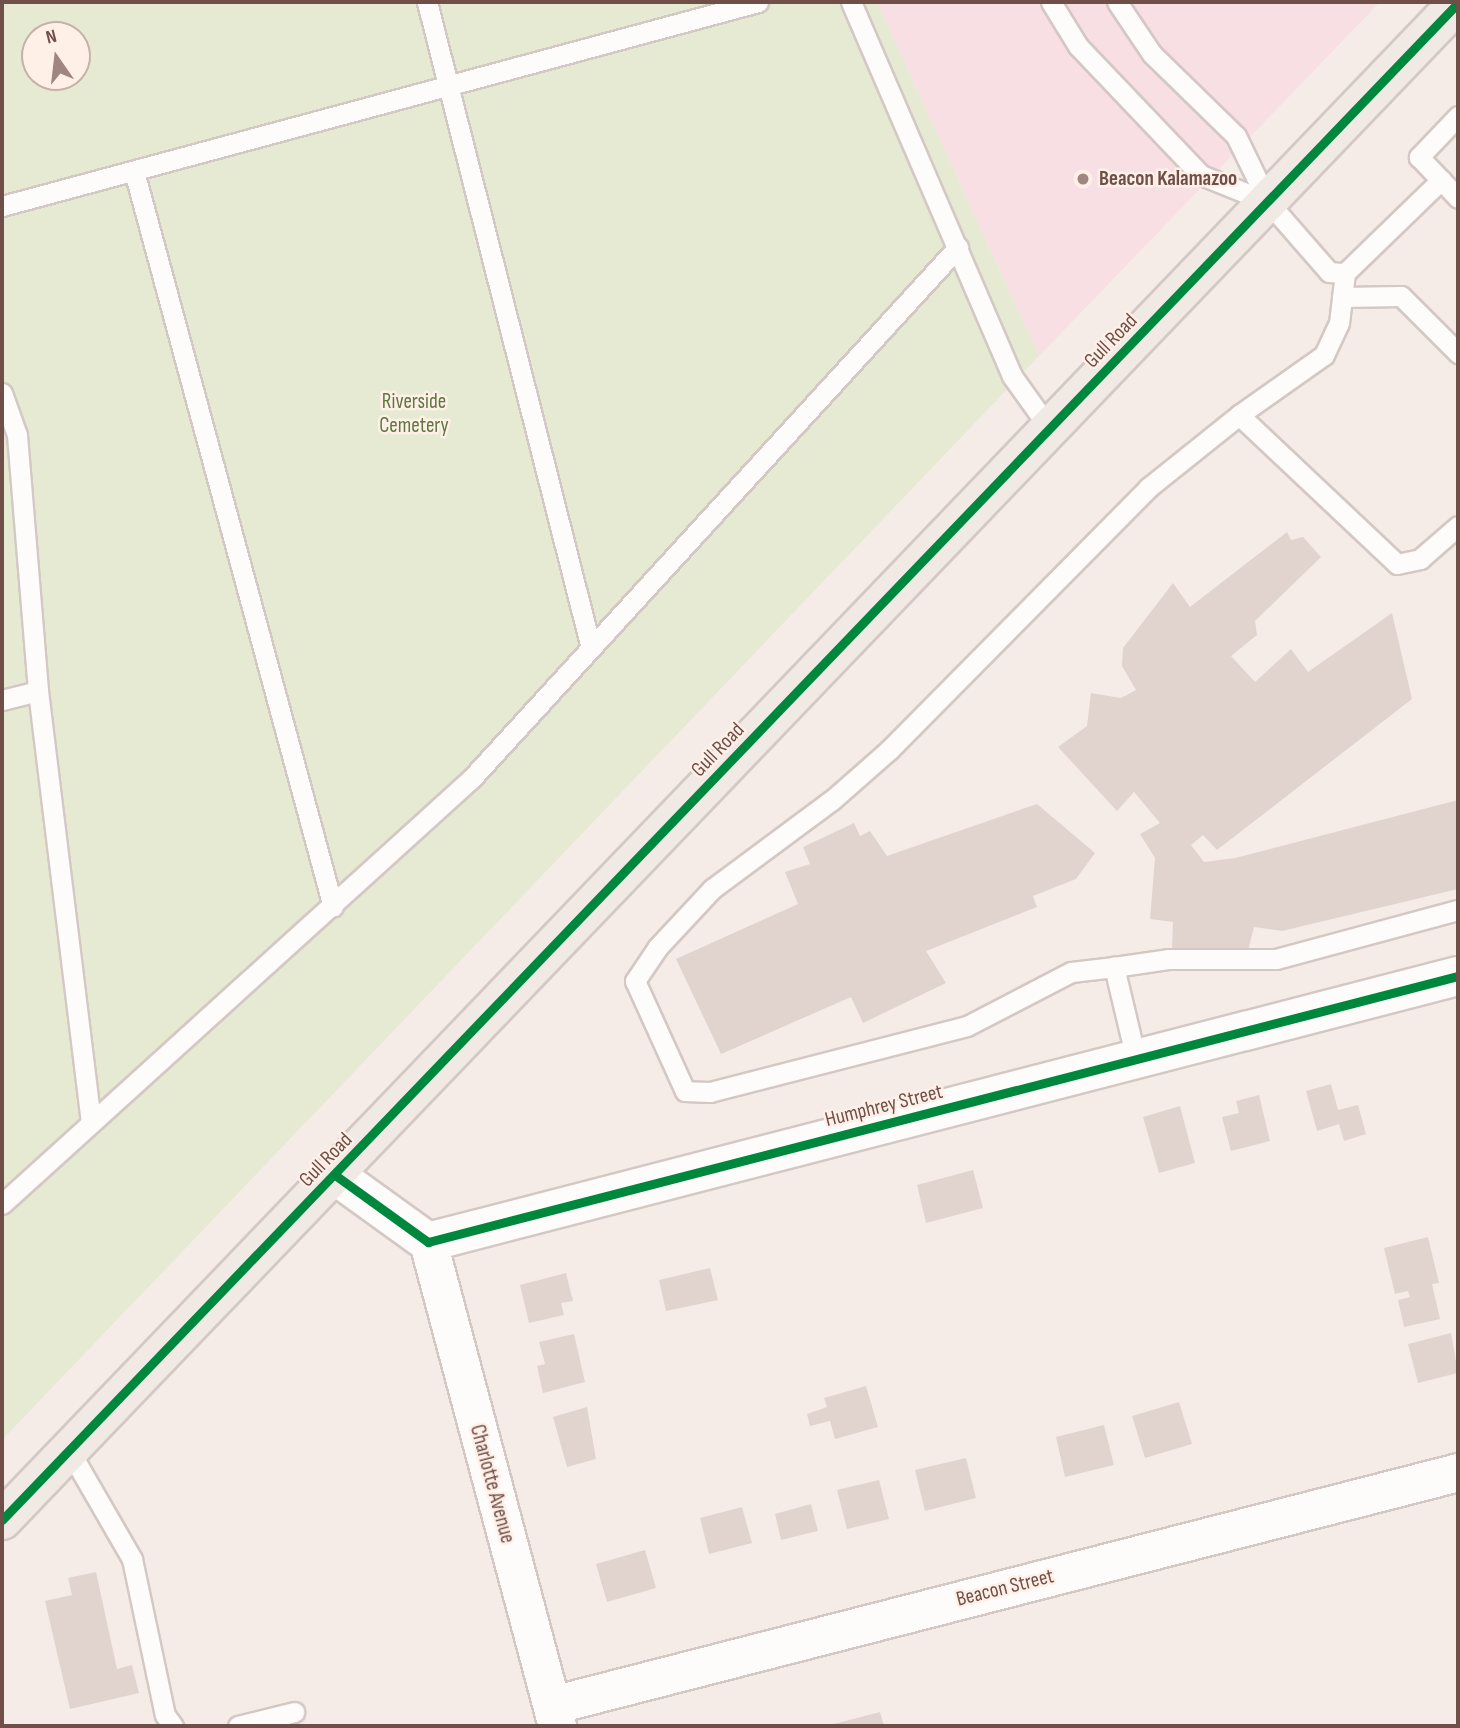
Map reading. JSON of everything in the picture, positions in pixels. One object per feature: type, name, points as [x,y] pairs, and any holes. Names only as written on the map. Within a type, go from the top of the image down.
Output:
[{"type":"main road","name":"Gull Road","points":[[2,1520],[1458,3]]},
{"type":"street","name":"Humphrey Street","points":[[428,1242],[1136,1059],[1457,981]]},
{"type":"street","points":[[335,1175],[428,1242]]},
{"type":"street","name":"Charlotte Avenue","points":[[428,1242],[555,1715]]},
{"type":"street","name":"Beacon Street","points":[[555,1715],[1458,1472]]},
{"type":"lane","points":[[427,2],[591,648]]},
{"type":"lane","points":[[2,206],[758,2]]},
{"type":"lane","points":[[851,2],[1012,376],[1050,429]]},
{"type":"lane","points":[[1051,2],[1078,47],[1201,175],[1268,202]]},
{"type":"lane","points":[[1117,2],[1152,54],[1236,135],[1268,202],[1329,272],[1345,273]]},
{"type":"lane","points":[[1458,116],[1419,157],[1458,198]]},
{"type":"lane","points":[[134,171],[333,907]]},
{"type":"lane","points":[[1441,180],[1345,273],[1339,323],[1324,355],[1239,415],[1148,488],[889,750],[832,800],[712,890],[657,948],[635,981],[685,1091],[710,1092],[967,1026],[1071,972],[1169,959],[1276,959],[1458,910]]},
{"type":"lane","points":[[2,1204],[333,907],[472,778],[958,247]]},
{"type":"lane","points":[[1342,297],[1401,296],[1458,353]]},
{"type":"lane","points":[[2,393],[17,435],[38,691],[91,1123]]},
{"type":"lane","points":[[1239,415],[1397,564],[1420,559],[1458,526]]},
{"type":"lane","points":[[2,699],[38,691]]},
{"type":"lane","points":[[1114,967],[1136,1059]]},
{"type":"lane","points":[[69,1450],[132,1559],[165,1716],[173,1726]]},
{"type":"lane","points":[[238,1726],[294,1712]]},
{"type":"shaded area","name":"Beacon Kalamazoo","points":[[877,2],[1380,2],[1039,356]]},
{"type":"green space","name":"Riverside Cemetery","points":[[2,2],[877,2],[1039,356],[2,1440]]},
{"type":"building","points":[[1287,532],[1291,540],[1303,537],[1321,557],[1255,621],[1257,635],[1231,656],[1255,682],[1291,649],[1308,672],[1392,613],[1412,699],[1217,850],[1203,835],[1191,845],[1204,862],[1235,858],[1458,800],[1458,889],[1282,931],[1254,927],[1248,951],[1172,949],[1173,922],[1150,919],[1155,858],[1140,834],[1160,823],[1134,792],[1117,811],[1058,747],[1087,726],[1091,693],[1121,698],[1136,690],[1122,666],[1123,648],[1173,583],[1190,607]]},
{"type":"building","points":[[1037,804],[1095,853],[1076,879],[1033,896],[1037,907],[926,951],[946,983],[863,1023],[851,997],[721,1054],[676,959],[798,904],[785,872],[810,864],[803,847],[854,823],[860,836],[870,831],[887,856]]},
{"type":"building","points":[[1331,1084],[1338,1110],[1358,1105],[1366,1134],[1344,1141],[1339,1124],[1317,1131],[1306,1091]]},
{"type":"building","points":[[1259,1095],[1270,1141],[1231,1151],[1222,1117],[1239,1113],[1236,1101]]},
{"type":"building","points":[[1180,1106],[1195,1163],[1159,1173],[1143,1117]]},
{"type":"building","points":[[973,1170],[983,1208],[926,1223],[917,1185]]},
{"type":"building","points":[[1428,1237],[1439,1283],[1432,1284],[1440,1319],[1404,1327],[1398,1300],[1410,1297],[1408,1291],[1395,1294],[1384,1248]]},
{"type":"building","points":[[710,1268],[718,1300],[666,1311],[659,1280]]},
{"type":"building","points":[[566,1273],[573,1301],[561,1303],[564,1315],[529,1323],[520,1285]]},
{"type":"building","points":[[1451,1333],[1458,1373],[1418,1383],[1408,1344]]},
{"type":"building","points":[[574,1334],[585,1382],[543,1393],[537,1366],[545,1364],[539,1342]]},
{"type":"building","points":[[866,1386],[878,1427],[835,1439],[830,1421],[810,1426],[807,1414],[827,1407],[824,1398]]},
{"type":"building","points":[[1179,1402],[1192,1444],[1145,1458],[1132,1416]]},
{"type":"building","points":[[587,1407],[596,1459],[567,1467],[553,1417]]},
{"type":"building","points":[[1104,1425],[1114,1465],[1065,1477],[1056,1437]]},
{"type":"building","points":[[966,1458],[976,1498],[925,1511],[915,1470]]},
{"type":"building","points":[[879,1480],[889,1519],[847,1529],[837,1490]]},
{"type":"building","points":[[811,1504],[818,1531],[781,1540],[775,1514]]},
{"type":"building","points":[[742,1507],[752,1543],[709,1554],[700,1518]]},
{"type":"building","points":[[645,1550],[656,1588],[607,1602],[596,1564]]},
{"type":"building","points":[[96,1572],[117,1669],[132,1665],[139,1693],[70,1709],[45,1601],[72,1595],[68,1578]]},
{"type":"building","points":[[880,1712],[884,1726],[830,1726],[830,1725]]},
{"type":"cycle path","points":[[2,1520],[1458,3]]},
{"type":"cycle path","points":[[335,1175],[428,1242],[1458,976]]},
{"type":"place","name":"Beacon Kalamazoo","points":[[1083,179]]}]
